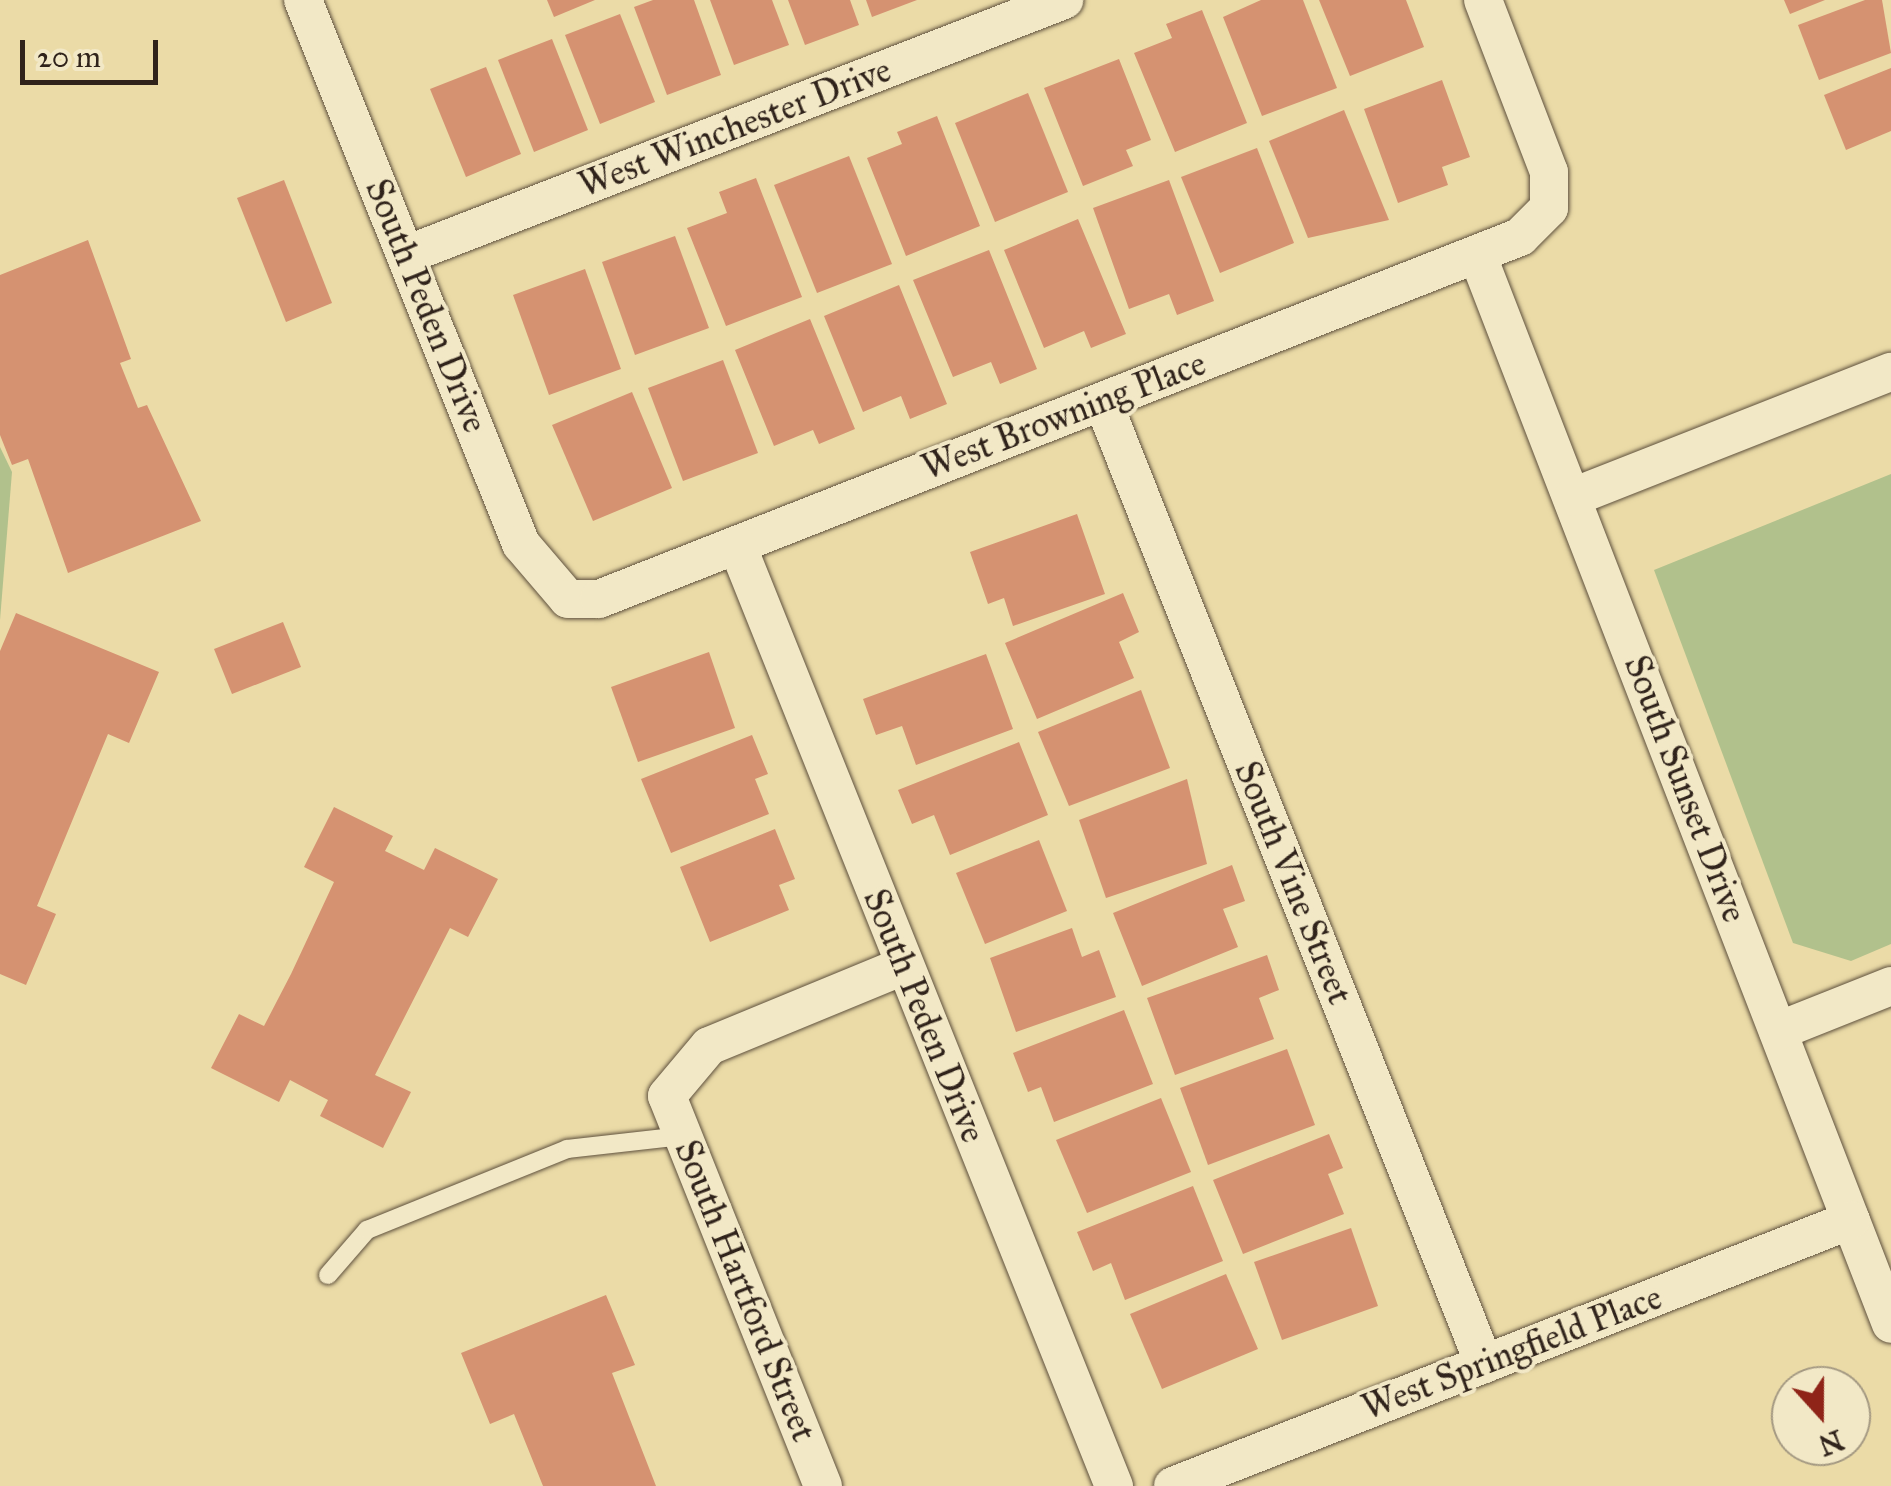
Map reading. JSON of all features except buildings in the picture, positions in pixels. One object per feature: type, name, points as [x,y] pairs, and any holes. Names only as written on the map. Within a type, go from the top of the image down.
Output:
[{"type":"street","name":"South Peden Drive","points":[[303,0],[521,544],[568,600]]},
{"type":"street","name":"West Winchester Drive","points":[[406,256],[1064,0]]},
{"type":"street","name":"West Browning Place","points":[[568,600],[599,599],[1520,237],[1549,208],[1549,172],[1482,0]]},
{"type":"street","name":"South Sunset Drive","points":[[1478,254],[1891,1324]]},
{"type":"street","points":[[1572,497],[1891,372]]},
{"type":"street","name":"South Vine Street","points":[[1103,402],[1484,1364]]},
{"type":"street","name":"South Peden Drive","points":[[738,545],[1114,1486]]},
{"type":"street","name":"South Hartford Street","points":[[823,1486],[668,1096],[709,1046],[903,966]]},
{"type":"street","points":[[1778,1030],[1891,986]]},
{"type":"street","name":"West Springfield Place","points":[[1172,1486],[1851,1220]]},
{"type":"lane","points":[[328,1275],[367,1230],[567,1149],[682,1136]]},
{"type":"green space","points":[[0,447],[12,472],[0,620]]},
{"type":"green space","points":[[1891,474],[1891,944],[1851,961],[1793,943],[1654,570]]}]
